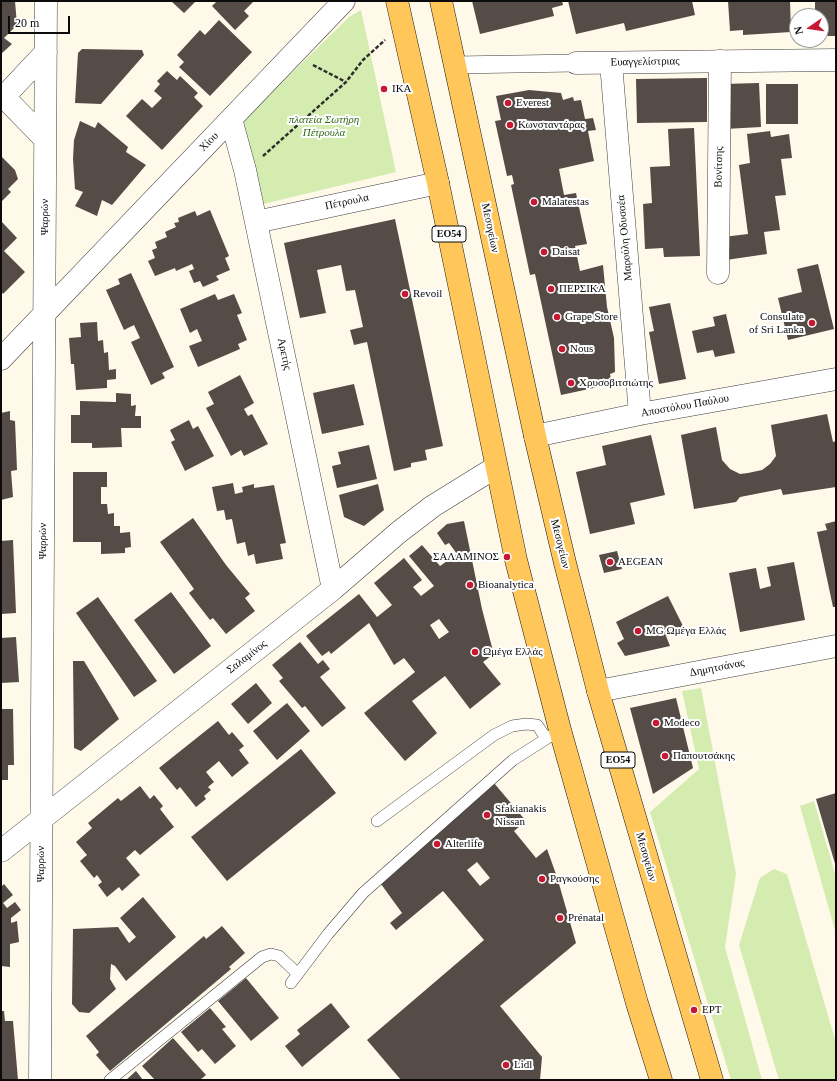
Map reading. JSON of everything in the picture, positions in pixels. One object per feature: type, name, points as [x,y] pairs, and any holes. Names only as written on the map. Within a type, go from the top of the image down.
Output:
[{"type":"main road","name":"ΕΟ54","points":[[397,1],[438,183],[496,467],[553,734],[661,1080]]},
{"type":"main road","name":"Μεσογείων","points":[[441,1],[535,436],[598,691],[712,1080]]},
{"type":"street","name":"Ψαρρών","points":[[40,1080],[46,1]]},
{"type":"street","name":"Χίου","points":[[6,353],[344,1]]},
{"type":"street","points":[[45,139],[2,97],[46,52]]},
{"type":"street","name":"Ευαγγελίστριας","points":[[455,65],[836,60]]},
{"type":"street","name":"Βονίτσης","points":[[718,273],[720,61]]},
{"type":"street","name":"Μαρούλη Οδυσσέα","points":[[611,63],[640,414]]},
{"type":"street","name":"Αρετής","points":[[230,119],[245,170],[333,589]]},
{"type":"street","name":"Πέτρουλα","points":[[256,222],[438,183]]},
{"type":"street","points":[[45,267],[61,283],[73,283]]},
{"type":"street","points":[[6,353],[31,350],[44,363]]},
{"type":"street","name":"Αποστόλου Παύλου","points":[[535,436],[640,414],[836,379]]},
{"type":"street","name":"Σαλαμίνος","points":[[1,851],[333,589],[416,519],[433,506],[496,467]]},
{"type":"street","name":"Δημητσάνας","points":[[598,691],[836,646]]},
{"type":"lane","points":[[290,983],[328,934],[363,893],[513,760],[553,734],[537,725],[526,724],[506,729],[494,735],[377,821]]},
{"type":"lane","points":[[110,1080],[262,957],[271,954],[279,956],[298,974]]},
{"type":"path","points":[[245,170],[346,82],[363,60],[402,24]]},
{"type":"path","points":[[293,54],[346,82]]},
{"type":"green space","name":"πλατεία Σωτήρη Πέτρουλα","points":[[361,10],[396,172],[255,206],[241,129],[247,117],[349,17]]},
{"type":"green space","points":[[701,688],[736,874],[725,947],[762,1080],[731,1080],[650,812],[699,769],[682,691]]},
{"type":"green space","points":[[814,801],[836,877],[836,934],[800,806]]},
{"type":"green space","points":[[774,869],[787,874],[836,1043],[836,1080],[779,1080],[739,945],[760,878]]},
{"type":"building","points":[[1,1],[15,1],[17,25],[4,38],[12,44],[1,54]]},
{"type":"building","points":[[171,1],[196,1],[184,13]]},
{"type":"building","points":[[217,1],[254,1],[244,11],[249,16],[235,30],[212,6]]},
{"type":"building","points":[[472,1],[562,1],[563,5],[552,8],[554,16],[480,34]]},
{"type":"building","points":[[568,1],[692,1],[695,15],[626,31],[624,23],[576,34]]},
{"type":"building","points":[[728,1],[790,1],[789,32],[743,35],[743,30],[730,31]]},
{"type":"building","points":[[815,1],[836,1],[836,36],[829,36],[829,8],[815,8]]},
{"type":"building","points":[[219,20],[252,52],[210,96],[179,67],[184,62],[177,55],[200,30],[205,35]]},
{"type":"building","points":[[82,49],[142,50],[144,55],[101,104],[75,103],[78,53]]},
{"type":"building","points":[[167,71],[177,80],[180,76],[198,93],[194,97],[203,106],[162,150],[126,116],[142,99],[152,108],[162,98],[154,91],[160,84],[157,81]]},
{"type":"building","points":[[707,78],[707,122],[637,123],[636,79]]},
{"type":"building","points":[[759,83],[761,127],[725,129],[723,84]]},
{"type":"building","points":[[766,84],[798,84],[798,124],[766,124]]},
{"type":"building","points":[[529,90],[561,93],[563,100],[573,97],[574,101],[581,100],[585,119],[593,118],[596,130],[588,131],[594,161],[559,169],[564,195],[576,193],[587,244],[575,246],[580,271],[603,265],[607,307],[614,338],[615,372],[610,374],[612,384],[561,395],[535,274],[530,275],[511,185],[514,184],[512,175],[507,176],[495,121],[501,120],[496,96]]},
{"type":"building","points":[[80,121],[95,128],[98,122],[128,147],[126,152],[146,165],[112,205],[102,200],[97,216],[75,206],[83,192],[75,189],[73,159],[74,140]]},
{"type":"building","points":[[694,128],[700,256],[664,257],[663,248],[645,249],[643,204],[652,203],[650,167],[670,166],[668,129]]},
{"type":"building","points":[[770,131],[771,137],[789,134],[792,158],[781,159],[786,195],[775,196],[780,230],[764,232],[767,254],[726,260],[723,237],[748,234],[739,165],[750,163],[747,134]]},
{"type":"building","points":[[1,156],[15,170],[18,179],[8,189],[11,192],[1,202]]},
{"type":"building","points":[[210,210],[229,256],[225,258],[230,270],[216,276],[219,280],[203,287],[200,281],[194,283],[189,271],[194,269],[192,264],[176,271],[175,268],[155,276],[148,261],[155,258],[152,250],[157,248],[155,242],[167,237],[165,232],[176,227],[174,223],[179,222],[178,218],[195,211],[197,216]]},
{"type":"building","points":[[395,219],[443,446],[425,450],[427,460],[411,463],[411,467],[394,471],[367,342],[354,345],[350,330],[363,327],[355,290],[346,291],[341,265],[317,270],[326,313],[300,318],[284,243]]},
{"type":"building","points":[[2,222],[17,238],[4,251],[25,272],[3,294],[1,291]]},
{"type":"building","points":[[818,264],[834,329],[788,340],[778,298],[802,292],[797,269]]},
{"type":"building","points":[[131,273],[174,367],[162,373],[165,378],[151,385],[131,342],[140,338],[134,325],[124,330],[106,290],[120,284],[118,279]]},
{"type":"building","points":[[215,294],[218,300],[234,294],[242,313],[237,315],[247,340],[238,344],[240,349],[198,367],[189,346],[202,341],[197,329],[190,333],[180,309]]},
{"type":"building","points":[[670,303],[686,379],[659,384],[649,332],[654,331],[649,307]]},
{"type":"building","points":[[726,314],[735,353],[715,357],[713,350],[697,353],[692,331],[715,326],[713,317]]},
{"type":"building","points":[[97,322],[98,341],[103,340],[104,353],[108,352],[109,370],[116,369],[116,379],[107,380],[107,388],[76,390],[74,364],[71,364],[69,338],[81,337],[80,323]]},
{"type":"building","points":[[240,375],[254,403],[244,409],[248,416],[252,414],[268,444],[244,456],[241,450],[231,456],[206,408],[214,404],[208,392]]},
{"type":"building","points":[[354,384],[364,425],[322,434],[313,393]]},
{"type":"building","points":[[116,393],[131,394],[131,406],[136,405],[135,416],[141,416],[141,428],[121,428],[122,447],[92,448],[92,443],[71,443],[71,415],[80,415],[80,401],[116,402]]},
{"type":"building","points":[[10,411],[10,420],[15,421],[17,470],[11,471],[13,497],[1,500],[1,413]]},
{"type":"building","points":[[827,414],[833,442],[836,441],[836,487],[783,495],[781,489],[740,497],[736,502],[694,509],[681,435],[716,427],[722,460],[730,469],[740,474],[748,473],[762,470],[770,464],[776,456],[771,425]]},
{"type":"building","points":[[189,420],[193,429],[198,426],[214,456],[185,471],[171,442],[175,440],[170,430]]},
{"type":"building","points":[[651,435],[665,495],[630,503],[635,524],[590,534],[576,472],[606,465],[602,446]]},
{"type":"building","points":[[369,445],[377,479],[337,488],[332,466],[341,464],[338,452]]},
{"type":"building","points":[[73,472],[107,472],[107,487],[101,487],[101,504],[107,504],[108,514],[114,513],[114,526],[120,526],[120,533],[130,532],[131,547],[125,548],[125,553],[101,554],[101,542],[73,542]]},
{"type":"building","points":[[233,483],[235,494],[243,492],[242,487],[254,484],[254,488],[274,485],[286,543],[280,544],[283,559],[256,564],[254,554],[248,556],[245,542],[237,544],[232,519],[226,520],[224,510],[217,511],[212,487]]},
{"type":"building","points":[[378,484],[384,510],[364,526],[344,517],[339,495]]},
{"type":"building","points":[[193,518],[226,565],[250,594],[245,598],[255,611],[226,634],[213,618],[210,620],[189,593],[194,589],[160,542]]},
{"type":"building","points":[[464,521],[482,609],[493,651],[491,656],[483,662],[501,684],[470,709],[445,676],[412,701],[437,733],[405,761],[364,713],[415,672],[404,658],[394,665],[369,623],[331,654],[329,651],[322,656],[306,636],[359,594],[377,617],[392,605],[374,583],[404,558],[422,580],[413,587],[421,596],[434,586],[409,556],[422,545],[440,566],[457,554],[449,543],[445,545],[437,533],[447,524]],"holes":[[[439,619],[449,632],[439,639],[430,625]]]},
{"type":"building","points":[[836,521],[836,607],[833,607],[817,532],[827,530],[825,524]]},
{"type":"building","points":[[13,540],[16,613],[1,614],[1,541]]},
{"type":"building","name":"AEGEAN","points":[[617,551],[622,569],[604,573],[599,555]]},
{"type":"building","points":[[794,562],[805,620],[740,632],[729,573],[756,568],[760,589],[771,586],[767,567]]},
{"type":"building","points":[[171,592],[211,646],[174,674],[134,620]]},
{"type":"building","points":[[668,596],[684,628],[666,636],[670,646],[625,656],[617,643],[624,639],[616,622]]},
{"type":"building","points":[[98,597],[157,681],[134,697],[76,613]]},
{"type":"building","points":[[16,637],[19,682],[1,683],[1,638]]},
{"type":"building","points":[[300,642],[318,664],[323,660],[330,669],[320,677],[346,708],[322,727],[305,706],[302,708],[279,681],[283,678],[272,665]]},
{"type":"building","points":[[73,661],[84,661],[119,719],[81,751],[74,748]]},
{"type":"building","points":[[256,683],[272,703],[248,724],[231,704]]},
{"type":"building","points":[[676,698],[693,768],[653,794],[630,708]]},
{"type":"building","points":[[287,703],[310,731],[277,760],[253,731]]},
{"type":"building","points":[[1,709],[13,709],[14,765],[8,765],[8,780],[1,780]]},
{"type":"building","points":[[218,721],[229,735],[232,732],[244,746],[239,750],[249,763],[232,777],[219,761],[206,772],[214,782],[208,787],[211,790],[204,796],[206,799],[196,807],[180,787],[177,790],[159,768]]},
{"type":"building","points":[[301,749],[336,793],[227,881],[191,837]]},
{"type":"building","points":[[494,783],[526,821],[514,831],[536,858],[547,849],[557,877],[576,943],[500,1006],[542,1057],[540,1080],[401,1080],[367,1040],[484,940],[443,891],[396,930],[390,923],[402,913],[381,884]],"holes":[[[477,862],[490,878],[480,886],[467,870]]]},
{"type":"building","points":[[140,786],[150,799],[154,795],[163,806],[160,809],[174,827],[140,855],[135,850],[126,858],[140,875],[122,891],[119,887],[107,897],[98,885],[102,882],[97,875],[94,878],[80,861],[87,855],[76,842],[92,828],[88,823],[118,798],[121,801]]},
{"type":"building","points":[[836,793],[836,867],[816,799]]},
{"type":"building","points":[[4,884],[13,895],[3,903],[7,908],[15,902],[21,910],[11,918],[11,923],[17,921],[19,942],[10,944],[10,967],[1,966],[1,887]]},
{"type":"building","points":[[143,897],[176,937],[126,981],[115,966],[111,964],[110,979],[116,989],[89,1013],[79,1012],[72,1004],[73,929],[118,927],[129,943],[136,937],[120,918]]},
{"type":"building","points":[[222,926],[245,953],[229,967],[231,969],[110,1071],[96,1055],[99,1052],[86,1036],[204,936],[206,939]]},
{"type":"building","points":[[246,978],[279,1018],[251,1041],[218,1001]]},
{"type":"building","points":[[331,1003],[350,1027],[302,1067],[285,1046],[300,1034],[297,1030]]},
{"type":"building","points":[[210,1008],[226,1027],[222,1029],[236,1046],[215,1064],[202,1049],[198,1052],[181,1032]]},
{"type":"building","points":[[1,1011],[4,1011],[5,1021],[13,1021],[18,1080],[1,1080]]},
{"type":"building","points":[[173,1038],[206,1075],[200,1080],[155,1080],[142,1066]]},
{"type":"building","points":[[136,1071],[143,1080],[126,1080]]},
{"type":"place","name":"IKA","points":[[384,89]]},
{"type":"place","name":"Everest","points":[[508,103]]},
{"type":"place","name":"Κωνσταντάρας","points":[[510,125]]},
{"type":"place","name":"Malatestas","points":[[534,202]]},
{"type":"place","name":"Daisat","points":[[544,252]]},
{"type":"place","name":"ΠΕΡΣΙΚΑ","points":[[551,289]]},
{"type":"place","name":"Revoil","points":[[405,294]]},
{"type":"place","name":"Grape Store","points":[[557,317]]},
{"type":"place","name":"Consulate of Sri Lanka","points":[[812,323]]},
{"type":"place","name":"Nous","points":[[562,349]]},
{"type":"place","name":"Χρυσοβιτσιώτης","points":[[571,383]]},
{"type":"place","name":"ΣΑΛΑΜΙΝΟΣ","points":[[507,557]]},
{"type":"place","name":"AEGEAN","points":[[610,562]]},
{"type":"place","name":"Bioanalytica","points":[[470,585]]},
{"type":"place","name":"MG Ωμέγα Ελλάς","points":[[638,631]]},
{"type":"place","name":"Ωμέγα Ελλάς","points":[[475,652]]},
{"type":"place","name":"Modeco","points":[[656,723]]},
{"type":"place","name":"Παπουτσάκης","points":[[665,756]]},
{"type":"place","name":"Sfakianakis Nissan","points":[[487,815]]},
{"type":"place","name":"Alterlife","points":[[437,844]]},
{"type":"place","name":"Ραγκούσης","points":[[542,879]]},
{"type":"place","name":"Prénatal","points":[[560,918]]},
{"type":"place","name":"ΕΡΤ","points":[[694,1010]]},
{"type":"place","name":"Lidl","points":[[506,1065]]}]
